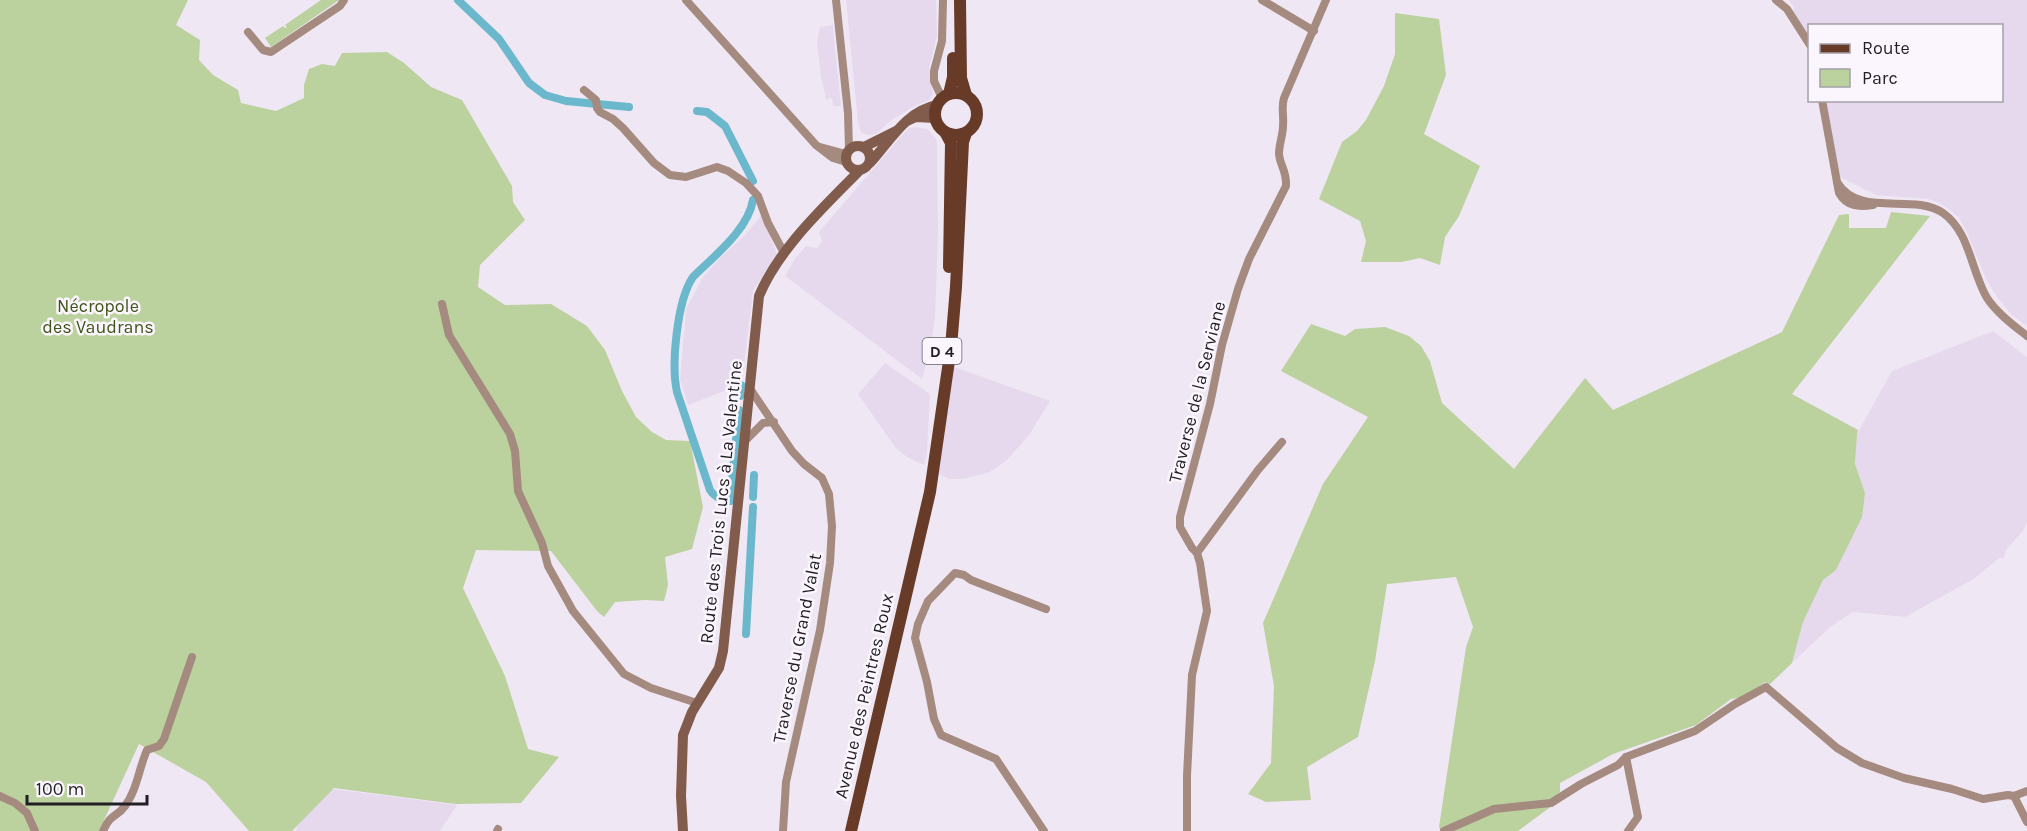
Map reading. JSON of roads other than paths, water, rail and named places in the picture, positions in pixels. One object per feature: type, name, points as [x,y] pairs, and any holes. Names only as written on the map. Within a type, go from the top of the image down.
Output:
[{"type":"main road","points":[[942,99],[957,92],[966,95],[974,103],[978,114],[975,125],[966,133],[959,135],[945,132],[935,118],[942,99],[953,77],[952,0]]},
{"type":"main road","points":[[960,0],[961,78],[966,95]]},
{"type":"main road","name":"Avenue des Peintres Roux","points":[[912,570],[933,430],[949,286],[951,143],[945,132]]},
{"type":"main road","name":"Avenue des Peintres Roux","points":[[851,831],[930,492],[951,347],[963,142],[966,133]]},
{"type":"street","points":[[248,32],[256,44],[263,50],[271,52],[340,6],[344,0]]},
{"type":"street","points":[[686,0],[816,145],[848,157]]},
{"type":"street","name":"Route des Trois Lucs à La Valentine","points":[[836,0],[848,113],[848,157],[837,194]]},
{"type":"street","points":[[848,157],[851,168],[860,170],[870,163],[896,131],[917,111],[942,99],[934,81],[933,71],[942,41],[943,0]]},
{"type":"street","points":[[1262,0],[1314,31]]},
{"type":"street","name":"Traverse de la Serviane","points":[[1188,831],[1187,776],[1192,675],[1207,611],[1197,553],[1180,527],[1180,517],[1238,289],[1249,259],[1286,186],[1287,174],[1279,152],[1283,123],[1281,108],[1326,0]]},
{"type":"street","points":[[1776,0],[1787,9],[1808,43]]},
{"type":"street","points":[[584,90],[623,128],[654,163],[670,176],[686,177],[717,167],[728,171],[746,183],[758,196],[768,223],[784,253]]},
{"type":"street","points":[[1822,102],[1837,182],[1842,190],[1855,198],[1887,204],[1922,205],[1936,208],[1948,217],[1961,233],[1978,281],[1988,299],[1999,312],[2027,336]]},
{"type":"street","points":[[906,121],[916,117],[935,118]]},
{"type":"street","points":[[848,157],[856,146],[864,147],[896,131]]},
{"type":"street","points":[[864,147],[870,154],[870,163]]},
{"type":"street","name":"Route des Trois Lucs à La Valentine","points":[[683,831],[681,744],[685,727],[718,668],[723,651],[759,296],[767,277],[784,253],[860,170]]},
{"type":"street","points":[[442,304],[449,334],[510,434],[515,452],[518,491],[542,543],[548,566],[573,611],[624,674],[651,688],[697,703]]},
{"type":"street","name":"Traverse du Grand Valat","points":[[751,390],[792,451],[822,478],[830,494],[832,526],[830,563],[820,630],[786,782],[783,831]]},
{"type":"street","points":[[744,442],[763,423],[774,422]]},
{"type":"street","points":[[1197,553],[1258,470],[1282,442]]},
{"type":"street","points":[[1044,831],[996,759],[941,735],[934,719],[915,638],[918,624],[928,601],[955,573],[1046,609]]},
{"type":"street","points":[[103,831],[109,819],[120,811],[129,799],[147,750],[159,746],[164,740],[192,657]]},
{"type":"street","points":[[1444,831],[1494,809],[1551,803],[1618,765],[1626,758],[1695,731],[1735,704],[1766,687],[1837,748],[1862,763],[1905,778],[1983,799],[2014,796],[2027,791]]},
{"type":"street","points":[[1626,758],[1638,812],[1638,817],[1628,831]]},
{"type":"street","points":[[0,796],[15,803],[27,813],[35,831]]},
{"type":"street","points":[[2014,796],[2027,822]]},
{"type":"waterway","points":[[458,0],[499,39],[529,83],[545,95],[566,101],[629,107]]},
{"type":"waterway","points":[[697,111],[707,112],[725,126],[753,181]]},
{"type":"waterway","points":[[739,410],[730,501],[721,499],[710,490],[677,392],[675,350],[679,316],[687,287],[693,277],[737,232],[750,211],[753,200]]},
{"type":"waterway","points":[[740,396],[741,385]]},
{"type":"waterway","points":[[753,497],[754,475]]},
{"type":"waterway","points":[[746,634],[753,507]]},
{"type":"park label","name":"Nécropole des Vaudrans","points":[[98,316]]}]
